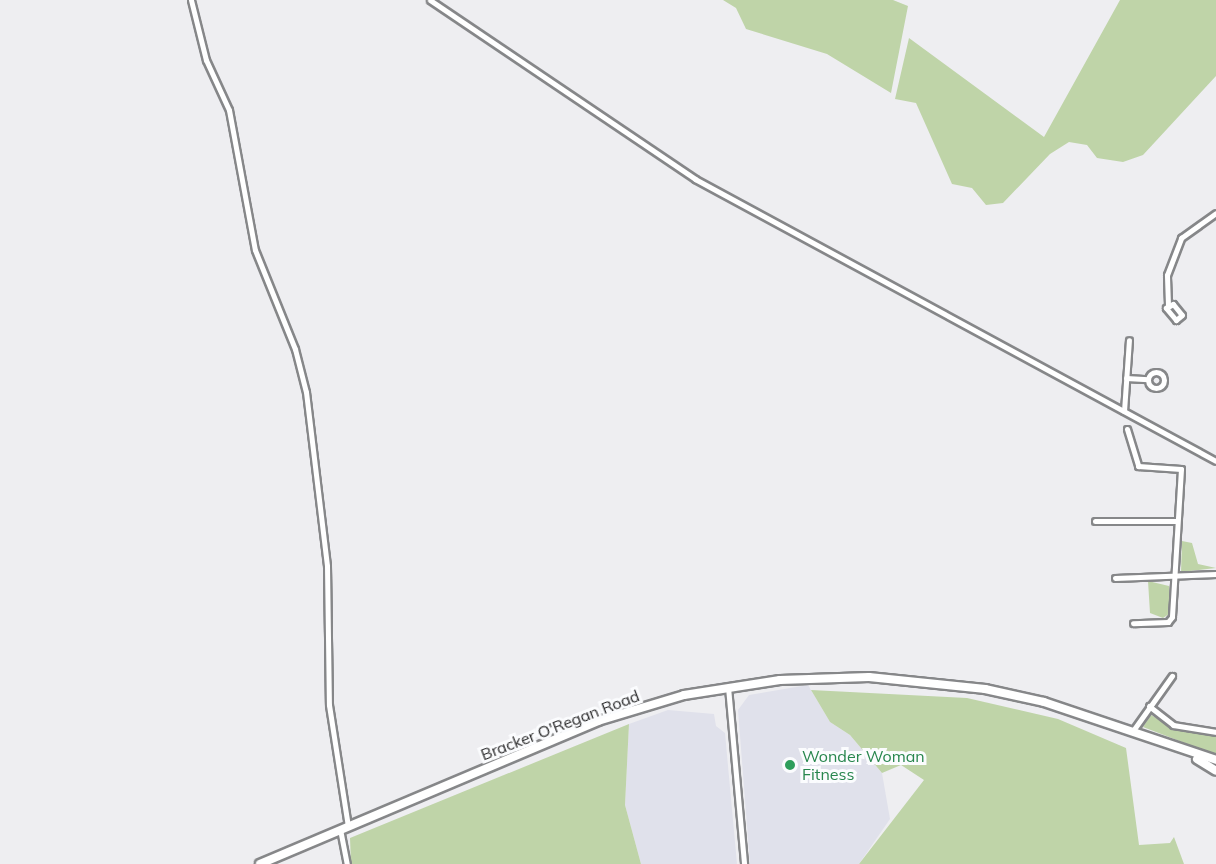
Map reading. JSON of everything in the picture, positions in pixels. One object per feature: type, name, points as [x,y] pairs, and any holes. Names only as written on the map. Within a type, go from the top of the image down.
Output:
[{"type":"main road","name":"Bracker O'Regan Road","points":[[260,864],[598,721],[728,687],[834,676],[948,683],[1035,700],[1132,732],[1197,758],[1216,771]]},
{"type":"main road","name":"Bracker O'Regan Road","points":[[1197,758],[1216,760]]},
{"type":"street","points":[[191,0],[207,60],[229,110],[255,250],[295,349],[306,392],[327,566],[329,705],[348,826]]},
{"type":"street","points":[[430,0],[695,179],[1216,461]]},
{"type":"street","points":[[1168,305],[1167,275],[1181,238],[1216,213]]},
{"type":"street","points":[[1124,411],[1129,340]]},
{"type":"street","points":[[1126,378],[1148,379]]},
{"type":"street","points":[[1127,429],[1138,466],[1181,469],[1177,521],[1177,580],[1168,622],[1133,622]]},
{"type":"street","points":[[1095,521],[1177,521]]},
{"type":"street","points":[[1115,578],[1177,580],[1216,574]]},
{"type":"street","points":[[1132,732],[1172,676]]},
{"type":"street","points":[[728,687],[744,864]]},
{"type":"street","points":[[1149,706],[1173,725],[1216,732]]},
{"type":"street","points":[[340,829],[347,864]]},
{"type":"shaded area","points":[[808,685],[830,722],[850,735],[882,773],[890,819],[859,864],[750,864],[738,710],[749,695]]},
{"type":"shaded area","points":[[668,710],[714,714],[716,726],[725,733],[737,864],[641,864],[625,805],[629,724]]},
{"type":"green space","points":[[723,0],[893,0],[908,6],[891,93],[827,54],[746,29],[736,8]]},
{"type":"green space","points":[[1120,0],[1216,0],[1216,76],[1143,155],[1123,162],[1097,158],[1087,145],[1069,142],[1050,154],[1003,203],[986,205],[972,188],[952,184],[916,103],[895,99],[909,38],[1044,137]]},
{"type":"green space","points":[[1182,541],[1192,543],[1198,564],[1216,568],[1181,572]]},
{"type":"green space","points":[[1148,581],[1169,586],[1169,614],[1163,618],[1150,613]]},
{"type":"green space","points":[[811,690],[967,698],[1058,719],[1126,748],[1139,845],[1170,843],[1174,837],[1184,864],[859,864],[924,780],[901,765],[882,773],[850,735],[830,722]]},
{"type":"green space","points":[[1151,715],[1178,730],[1216,735],[1216,755],[1143,727]]},
{"type":"green space","points":[[629,724],[625,805],[641,864],[351,864],[350,838]]},
{"type":"place","name":"Wonder Woman Fitness","points":[[790,765]]}]
